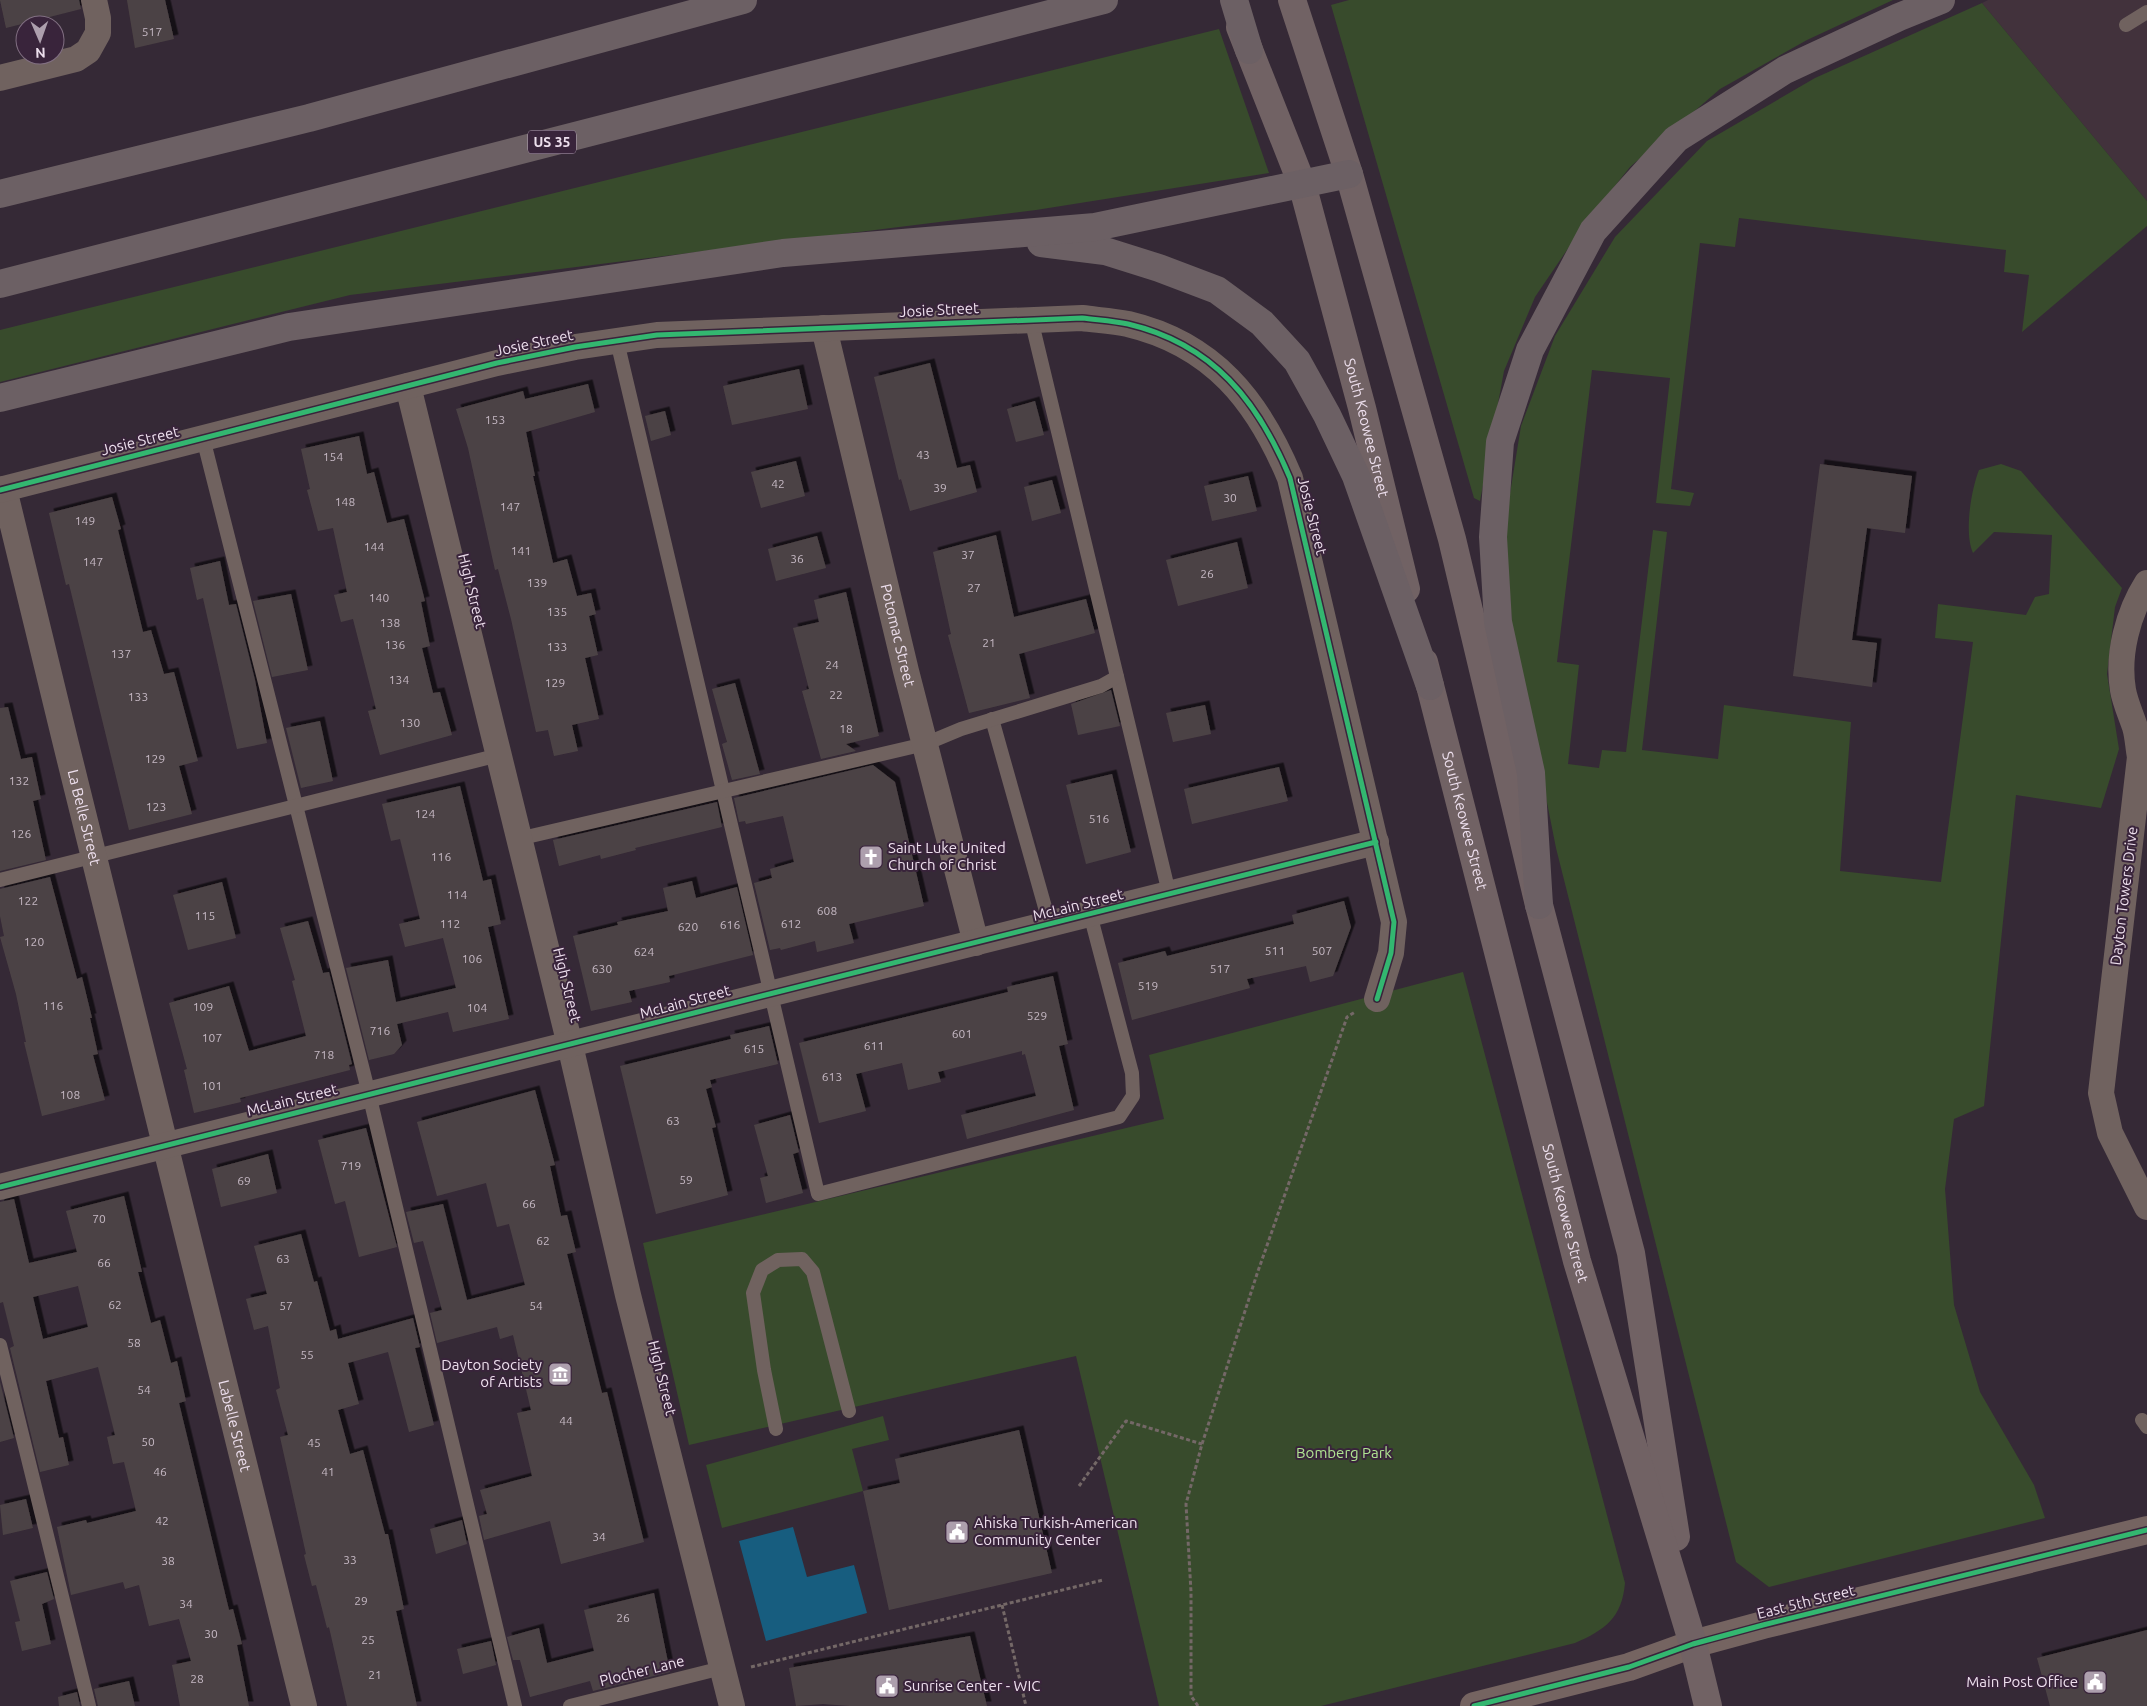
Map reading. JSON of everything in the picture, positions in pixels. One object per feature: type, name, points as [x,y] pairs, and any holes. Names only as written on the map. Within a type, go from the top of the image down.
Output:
[{"type":"highway","points":[[613,36],[709,0]]},
{"type":"highway","points":[[0,194],[309,118],[743,0]]},
{"type":"highway","name":"US 35","points":[[0,284],[1104,0]]},
{"type":"highway","points":[[1234,0],[1249,50]]},
{"type":"highway","points":[[1539,904],[1531,774],[1498,622],[1493,537],[1500,442],[1530,350],[1592,231],[1676,139],[1785,70],[1898,17],[1942,0]]},
{"type":"highway","points":[[0,398],[288,327],[784,253],[1095,227],[1349,174]]},
{"type":"highway","points":[[983,236],[1105,251],[1132,259],[1217,290],[1262,323],[1297,361],[1327,415],[1352,468],[1430,686]]},
{"type":"main road","name":"South Keowee Street","points":[[1229,0],[1302,184],[1362,408],[1430,686],[1577,1261],[1693,1644],[1708,1706]]},
{"type":"main road","name":"South Keowee Street","points":[[1292,0],[1349,174],[1452,539],[1539,904],[1631,1253],[1693,1644]]},
{"type":"main road","name":"East 5th Street","points":[[1478,1706],[1629,1667],[1693,1644],[2147,1530]]},
{"type":"street","points":[[0,78],[76,59],[92,46],[98,33],[98,18],[94,0]]},
{"type":"street","name":"Josie Street","points":[[2,489],[497,363],[657,335],[1082,318],[1126,324],[1151,331],[1191,350],[1218,369],[1246,396],[1276,443],[1290,478],[1394,922],[1391,953],[1377,999]]},
{"type":"street","name":"Potomac Street","points":[[824,328],[925,744],[976,943]]},
{"type":"street","name":"High Street","points":[[408,386],[570,1045],[628,1295],[732,1706]]},
{"type":"street","name":"La Belle Street","points":[[2,489],[164,1145]]},
{"type":"street","name":"Dayton Towers Drive","points":[[2147,583],[2126,629],[2122,659],[2123,690],[2135,728],[2140,757],[2101,1093],[2110,1133],[2147,1207]]},
{"type":"street","name":"McLain Street","points":[[0,1186],[1376,842]]},
{"type":"street","name":"Labelle Street","points":[[164,1145],[304,1706]]},
{"type":"lane","points":[[2126,25],[2147,12]]},
{"type":"lane","points":[[1031,319],[1169,893]]},
{"type":"lane","points":[[617,341],[818,1194],[1119,1117],[1133,1096],[1132,1074],[1090,914]]},
{"type":"lane","points":[[203,438],[369,1094],[515,1706]]},
{"type":"lane","points":[[518,839],[925,744],[992,719],[1101,686],[1117,677]]},
{"type":"lane","points":[[992,719],[1050,925]]},
{"type":"lane","points":[[0,880],[499,756]]},
{"type":"lane","points":[[776,1429],[764,1370],[753,1293],[762,1270],[778,1260],[802,1260],[813,1272],[849,1411]]},
{"type":"lane","points":[[0,1345],[89,1706]]},
{"type":"lane","name":"Plocher Lane","points":[[570,1706],[722,1668]]},
{"type":"path","points":[[1198,1706],[1192,1696],[1191,1592],[1186,1504],[1202,1444],[1257,1274],[1346,1017],[1377,999]]},
{"type":"path","points":[[1079,1486],[1126,1421],[1202,1444]]},
{"type":"path","points":[[751,1667],[1103,1580]]},
{"type":"path","points":[[1002,1605],[1026,1706]]},
{"type":"shaded area","points":[[1988,0],[2147,0],[2147,201],[1982,3]]},
{"type":"green space","points":[[1349,0],[1893,0],[1807,40],[1720,89],[1630,167],[1586,222],[1535,297],[1504,371],[1480,501],[1474,498],[1331,5]]},
{"type":"green space","points":[[1982,3],[2147,201],[2147,226],[2022,332],[2029,275],[2004,272],[2006,250],[1739,218],[1735,247],[1700,243],[1671,489],[1694,493],[1690,506],[1656,503],[1670,378],[1592,370],[1557,662],[1579,665],[1568,764],[1599,768],[1602,750],[1626,752],[1653,530],[1667,532],[1642,750],[1718,759],[1724,705],[1851,722],[1840,871],[1941,882],[1973,642],[1935,638],[1938,604],[2026,615],[2035,597],[2049,594],[2052,535],[1994,532],[1973,553],[1970,545],[1969,523],[1973,489],[1979,470],[2001,464],[2021,471],[2122,588],[2115,607],[2107,674],[2119,749],[2101,808],[2016,795],[1984,1106],[1954,1119],[1945,1189],[1954,1305],[1980,1392],[2034,1485],[2045,1518],[1769,1587],[1736,1562],[1556,848],[1512,626],[1505,524],[1521,426],[1555,336],[1615,237],[1707,141],[1815,78]]},
{"type":"green space","points":[[1219,29],[1269,173],[1036,210],[350,295],[0,382],[0,330]]},
{"type":"green space","name":"Bomberg Park","points":[[1463,972],[1625,1583],[1616,1614],[1603,1628],[1595,1633],[1575,1643],[1321,1706],[1159,1706],[1076,1356],[689,1445],[643,1243],[1164,1119],[1149,1055]]},
{"type":"green space","points":[[883,1416],[889,1440],[852,1449],[863,1491],[722,1528],[706,1465]]},
{"type":"water","points":[[793,1527],[807,1577],[854,1565],[867,1613],[766,1641],[739,1541]]},
{"type":"building","points":[[0,0],[79,0],[81,9],[57,15],[15,15],[15,26],[6,28]]},
{"type":"building","points":[[127,0],[165,0],[174,39],[135,48]]},
{"type":"building","points":[[930,363],[957,468],[970,465],[977,492],[910,511],[901,479],[899,480],[874,377]]},
{"type":"building","points":[[799,369],[808,409],[732,425],[723,386]]},
{"type":"building","points":[[588,384],[595,412],[526,432],[535,476],[533,476],[553,563],[567,559],[577,596],[591,593],[596,614],[589,616],[598,655],[585,658],[599,719],[572,725],[578,751],[554,756],[548,730],[536,732],[511,619],[498,569],[495,570],[468,448],[456,409],[523,391],[525,399]]},
{"type":"building","points":[[1035,401],[1044,435],[1016,442],[1007,409]]},
{"type":"building","points":[[665,411],[671,435],[651,441],[645,416]]},
{"type":"building","points":[[359,436],[367,474],[374,472],[387,523],[404,519],[425,601],[421,602],[430,646],[422,648],[433,693],[440,692],[452,735],[380,755],[368,711],[376,709],[353,619],[341,622],[334,595],[347,592],[333,528],[318,531],[307,490],[310,489],[301,449]]},
{"type":"building","points":[[796,461],[805,496],[761,508],[751,472]]},
{"type":"building","points":[[1820,464],[1912,476],[1905,533],[1867,528],[1852,640],[1877,643],[1872,687],[1793,676]]},
{"type":"building","points":[[1248,476],[1257,511],[1212,521],[1204,486]]},
{"type":"building","points":[[1052,480],[1061,513],[1032,521],[1024,487]]},
{"type":"building","points":[[112,497],[121,529],[118,530],[143,632],[151,630],[164,674],[174,672],[198,761],[179,766],[192,814],[129,830],[69,584],[66,585],[49,513]]},
{"type":"building","points":[[996,535],[1014,617],[1086,599],[1095,633],[1019,654],[1030,698],[969,713],[948,635],[951,634],[933,552]]},
{"type":"building","points":[[817,536],[826,568],[776,581],[768,549]]},
{"type":"building","points":[[1237,542],[1248,588],[1178,606],[1166,560]]},
{"type":"building","points":[[220,561],[229,605],[236,604],[255,680],[267,743],[237,749],[203,598],[197,600],[190,568]]},
{"type":"building","points":[[846,592],[879,736],[846,744],[856,751],[821,759],[802,691],[809,689],[793,628],[819,622],[814,600]]},
{"type":"building","points":[[291,594],[308,670],[272,677],[253,601]]},
{"type":"building","points":[[735,683],[760,774],[732,780],[722,744],[727,742],[712,689]]},
{"type":"building","points":[[1111,690],[1120,726],[1078,735],[1071,704]]},
{"type":"building","points":[[1205,705],[1211,734],[1173,742],[1166,713]]},
{"type":"building","points":[[8,707],[21,759],[32,757],[41,799],[33,801],[46,860],[0,871],[0,708]]},
{"type":"building","points":[[320,721],[333,781],[301,788],[286,728]]},
{"type":"building","points":[[873,765],[895,782],[924,906],[849,924],[854,943],[817,952],[815,941],[781,950],[780,948],[770,950],[754,883],[772,878],[770,869],[794,862],[783,816],[746,824],[745,821],[739,822],[734,798]]},
{"type":"building","points":[[1279,767],[1288,801],[1192,824],[1184,789]]},
{"type":"building","points":[[1112,774],[1131,852],[1086,864],[1066,785]]},
{"type":"building","points":[[460,786],[483,881],[491,879],[501,924],[488,927],[509,1019],[453,1032],[448,1012],[397,1024],[402,1045],[394,1054],[369,1060],[346,968],[388,960],[396,1002],[456,988],[443,938],[405,947],[399,924],[420,919],[400,839],[391,841],[382,804]]},
{"type":"building","points":[[717,802],[722,827],[635,848],[636,850],[601,859],[600,855],[559,866],[553,840]]},
{"type":"building","points":[[50,877],[77,979],[82,977],[98,1054],[93,1055],[105,1100],[42,1116],[24,1042],[26,1042],[16,994],[0,937],[4,936],[0,916],[0,889]]},
{"type":"building","points":[[692,881],[696,898],[737,887],[753,955],[669,976],[670,982],[629,991],[632,1002],[591,1011],[573,936],[618,925],[617,922],[668,911],[663,888]]},
{"type":"building","points":[[222,882],[236,938],[188,950],[173,895]]},
{"type":"building","points":[[1344,901],[1351,927],[1333,976],[1310,982],[1306,966],[1247,979],[1250,988],[1132,1020],[1118,963],[1165,951],[1167,956],[1294,924],[1292,915]]},
{"type":"building","points":[[308,921],[323,973],[329,972],[352,1064],[349,1065],[350,1070],[240,1098],[241,1102],[194,1113],[184,1070],[187,1069],[169,1003],[229,986],[249,1051],[306,1036],[292,981],[295,980],[280,928]]},
{"type":"building","points":[[1053,976],[1068,1044],[1059,1046],[1074,1110],[967,1139],[961,1115],[1036,1096],[1025,1054],[1022,1055],[1022,1051],[938,1072],[941,1082],[908,1090],[902,1063],[856,1074],[866,1111],[819,1123],[799,1043],[1008,992],[1007,987]]},
{"type":"building","points":[[769,1026],[778,1064],[710,1080],[712,1087],[706,1089],[716,1127],[712,1128],[728,1195],[656,1214],[620,1066],[731,1039],[730,1035]]},
{"type":"building","points":[[535,1090],[555,1165],[550,1166],[561,1216],[567,1215],[576,1252],[567,1254],[602,1393],[607,1392],[644,1542],[561,1564],[550,1521],[484,1540],[479,1516],[487,1514],[480,1490],[532,1476],[517,1413],[531,1410],[513,1335],[500,1339],[497,1327],[437,1343],[430,1313],[442,1310],[423,1241],[414,1243],[406,1212],[443,1204],[467,1300],[525,1285],[509,1224],[497,1227],[486,1183],[437,1196],[417,1122]]},
{"type":"building","points":[[790,1115],[799,1152],[793,1154],[803,1193],[766,1203],[760,1178],[768,1176],[754,1125]]},
{"type":"building","points":[[366,1128],[397,1247],[359,1257],[345,1201],[335,1204],[318,1140]]},
{"type":"building","points":[[268,1154],[277,1193],[221,1207],[212,1169]]},
{"type":"building","points":[[124,1196],[142,1272],[138,1272],[151,1323],[160,1320],[171,1363],[177,1361],[186,1401],[179,1403],[229,1610],[233,1609],[242,1644],[237,1645],[249,1706],[180,1706],[172,1665],[191,1661],[179,1619],[149,1626],[139,1585],[125,1589],[123,1582],[71,1595],[57,1527],[86,1520],[87,1523],[136,1511],[124,1462],[113,1464],[107,1437],[115,1435],[98,1367],[46,1381],[59,1438],[63,1437],[69,1465],[40,1472],[10,1348],[14,1346],[3,1302],[0,1303],[0,1202],[14,1199],[29,1263],[77,1252],[66,1211]],"holes":[[[78,1286],[88,1327],[43,1339],[33,1297]]]},
{"type":"building","points":[[301,1234],[314,1282],[317,1281],[330,1331],[336,1329],[338,1339],[413,1318],[420,1347],[415,1348],[434,1425],[409,1432],[388,1352],[348,1363],[359,1404],[338,1410],[350,1454],[363,1450],[385,1534],[388,1534],[404,1609],[396,1611],[417,1706],[347,1706],[329,1627],[327,1628],[316,1585],[312,1586],[304,1555],[306,1554],[280,1437],[288,1435],[276,1390],[280,1388],[268,1326],[254,1330],[246,1299],[267,1294],[254,1246]]},
{"type":"building","points":[[0,1382],[14,1438],[0,1442]]},
{"type":"building","name":"Ahiska Turkish-American Community Center","points":[[1019,1430],[1052,1573],[889,1610],[863,1491],[900,1483],[895,1459]]},
{"type":"building","points":[[26,1499],[33,1528],[3,1535],[0,1505]]},
{"type":"building","points":[[462,1520],[467,1544],[436,1554],[430,1529]]},
{"type":"building","points":[[47,1572],[54,1599],[42,1604],[51,1644],[22,1651],[15,1622],[20,1621],[10,1581]]},
{"type":"building","points":[[654,1593],[670,1672],[593,1691],[590,1681],[530,1697],[520,1660],[513,1660],[507,1637],[539,1628],[547,1663],[594,1651],[584,1610]]},
{"type":"building","name":"Main Post Office","points":[[2147,1630],[2147,1706],[2050,1706],[2037,1658]]},
{"type":"building","name":"Sunrise Center - WIC","points":[[970,1636],[987,1706],[850,1706],[823,1704],[796,1706],[789,1668]]},
{"type":"building","points":[[491,1641],[496,1665],[463,1674],[457,1649]]},
{"type":"building","points":[[129,1681],[135,1706],[98,1706],[94,1689]]},
{"type":"building","points":[[77,1692],[80,1706],[59,1706],[58,1697]]},
{"type":"cycle path","points":[[0,490],[497,363],[575,347],[657,335],[1082,318],[1128,324],[1158,333],[1185,346],[1208,361],[1229,380],[1263,424],[1290,478],[1394,922],[1391,953],[1377,999]]},
{"type":"cycle path","points":[[0,1187],[1376,842]]},
{"type":"cycle path","points":[[1474,1706],[1629,1667],[1693,1644],[1763,1625],[2147,1530]]},
{"type":"place","name":"Saint Luke United Church of Christ","points":[[871,857]]},
{"type":"place","name":"Dayton Society of Artists","points":[[560,1374]]},
{"type":"place","name":"Ahiska Turkish-American Community Center","points":[[957,1532]]},
{"type":"place","name":"Main Post Office","points":[[2095,1682]]},
{"type":"place","name":"Sunrise Center - WIC","points":[[887,1686]]}]
